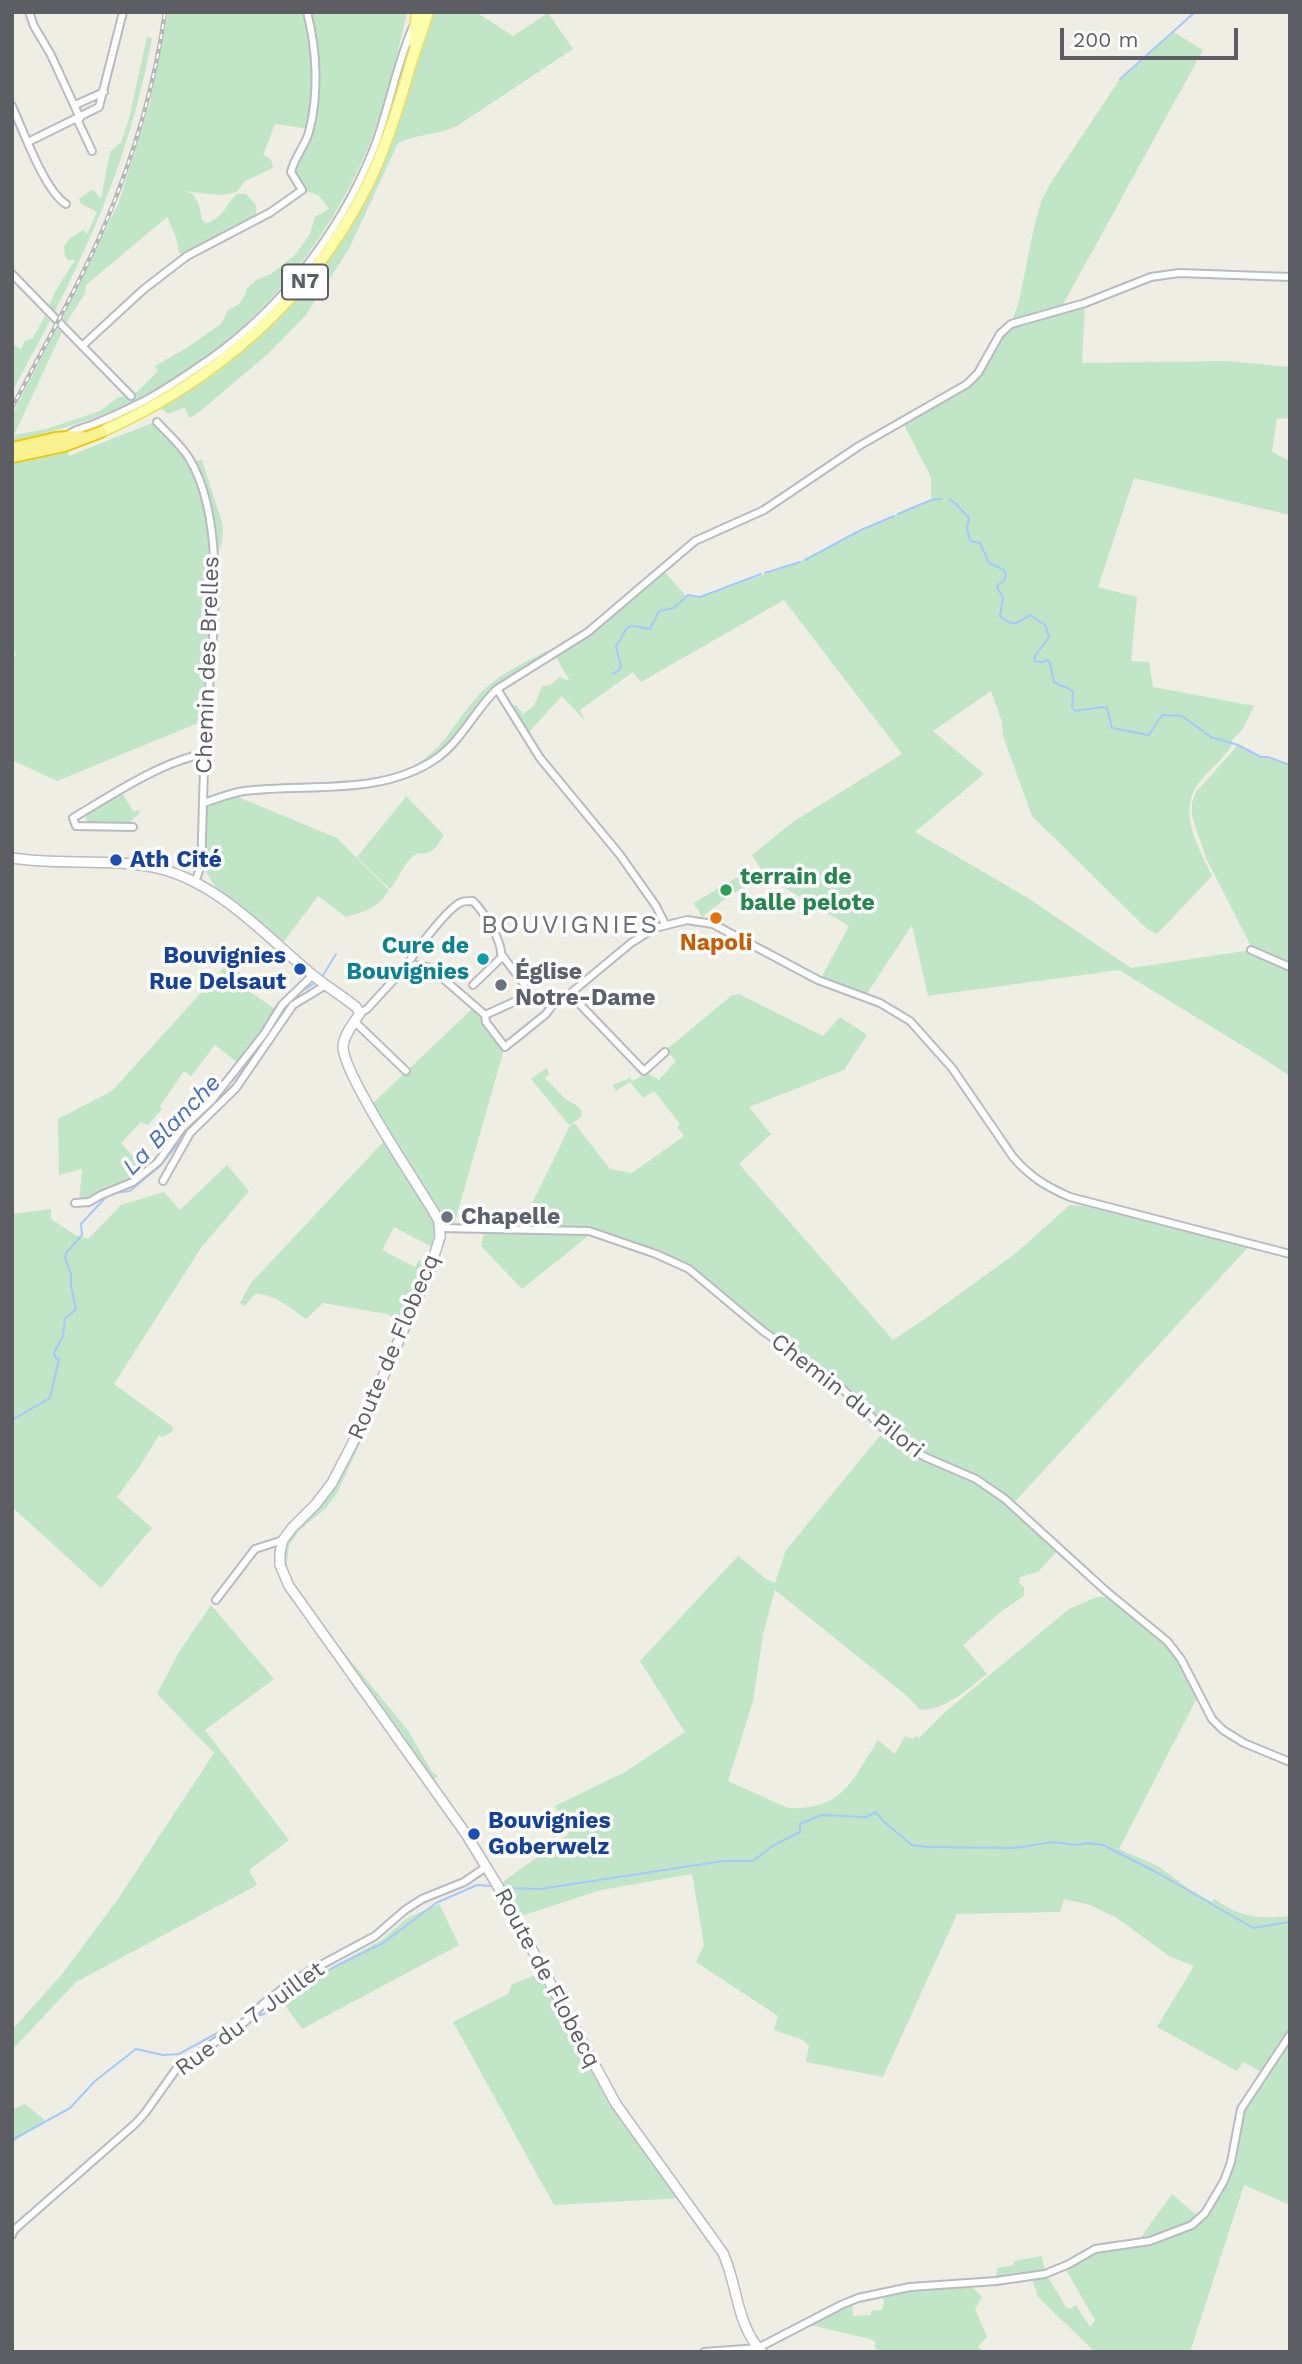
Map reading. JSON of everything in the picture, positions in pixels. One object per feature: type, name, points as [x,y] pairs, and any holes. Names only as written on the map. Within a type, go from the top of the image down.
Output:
[{"type":"highway","name":"N7","points":[[12,448],[101,432]]},
{"type":"highway","points":[[12,457],[64,446],[101,432]]},
{"type":"main road","points":[[414,53],[428,12]]},
{"type":"main road","name":"N7","points":[[101,432],[147,410],[205,375],[258,331],[304,284],[339,236],[366,188],[387,141],[414,53],[417,15]]},
{"type":"street","points":[[37,12],[29,14],[75,105],[92,151]]},
{"type":"street","points":[[28,142],[99,107],[123,12]]},
{"type":"street","points":[[82,345],[144,289],[187,256],[271,212],[302,190],[291,172],[309,133],[314,90],[315,48],[307,12]]},
{"type":"street","points":[[65,437],[71,432],[141,403],[188,374],[243,332],[289,286],[334,226],[367,166],[417,15]]},
{"type":"street","points":[[75,105],[104,92]]},
{"type":"street","points":[[12,106],[38,164],[59,200],[66,204]]},
{"type":"street","points":[[13,274],[131,396]]},
{"type":"street","points":[[203,803],[247,790],[369,783],[421,767],[444,752],[497,689],[597,626],[695,541],[764,510],[859,446],[967,384],[978,373],[1000,334],[1012,324],[1085,303],[1163,274],[1290,277]]},
{"type":"street","name":"Chemin des Brelles","points":[[157,422],[190,459],[211,527],[214,615],[204,754],[201,866],[195,882]]},
{"type":"street","points":[[497,689],[540,758],[620,855],[656,906],[665,924]]},
{"type":"street","points":[[133,827],[76,827],[73,818],[125,785],[188,757],[204,754]]},
{"type":"street","points":[[12,858],[135,865],[161,869],[195,882],[227,903],[360,1013],[405,969],[418,948],[454,908],[463,902],[473,901],[479,906],[502,949],[503,956],[524,984],[528,996],[552,1006]]},
{"type":"street","points":[[405,969],[415,965],[431,968],[485,1015],[486,1022],[505,1048],[552,1006],[631,943],[655,928],[687,920],[713,924],[818,980],[880,1003],[900,1014],[920,1030],[952,1068],[1023,1168],[1045,1186],[1070,1197],[1290,1254]]},
{"type":"street","points":[[1251,950],[1290,967]]},
{"type":"street","points":[[472,985],[503,956]]},
{"type":"street","points":[[163,1181],[190,1133],[236,1088],[293,1005],[320,980]]},
{"type":"street","points":[[75,1203],[89,1202],[133,1182],[158,1162],[182,1128],[224,1086],[264,1034],[282,1005],[320,980]]},
{"type":"street","points":[[570,993],[644,1070],[665,1052]]},
{"type":"street","points":[[485,1015],[528,996]]},
{"type":"street","name":"Route de Flobecq","points":[[360,1013],[344,1039],[344,1059],[375,1116],[435,1214],[439,1228],[436,1250],[424,1284],[352,1447],[324,1493],[283,1540],[280,1565],[289,1586],[456,1819],[486,1867],[616,2104],[723,2253],[732,2276],[744,2324],[760,2350]]},
{"type":"street","points":[[355,1022],[405,1070]]},
{"type":"street","name":"Chemin du Pilori","points":[[439,1228],[589,1231],[656,1254],[689,1269],[764,1331],[833,1380],[902,1443],[925,1457],[976,1479],[1005,1499],[1106,1591],[1167,1641],[1181,1659],[1212,1719],[1223,1730],[1249,1745],[1290,1762]]},
{"type":"street","name":"Route de Flobecq","points":[[216,1600],[255,1549],[283,1540]]},
{"type":"street","name":"Rue du 7 Juillet","points":[[12,2235],[14,2230],[135,2124],[177,2067],[246,2021],[263,2004],[308,1972],[375,1936],[422,1899],[464,1882],[486,1867]]},
{"type":"street","points":[[704,2352],[760,2350],[858,2298],[910,2287],[996,2281],[1037,2275],[1059,2269],[1102,2247],[1136,2244],[1192,2225],[1205,2213],[1224,2180],[1231,2162],[1241,2109],[1290,2035]]},
{"type":"green space","points":[[168,12],[407,12],[381,113],[349,188],[325,229],[297,268],[265,304],[230,337],[193,366],[152,392],[85,421],[12,441],[12,415],[57,328],[62,332],[14,435],[46,429],[100,411],[117,398],[137,392],[158,371],[155,366],[221,324],[228,310],[239,304],[246,290],[256,280],[271,274],[295,255],[310,234],[315,217],[329,209],[318,195],[302,190],[291,172],[309,129],[275,124],[263,155],[271,159],[273,168],[245,181],[237,192],[219,195],[183,191],[193,194],[202,220],[207,223],[221,214],[237,194],[246,194],[256,205],[256,216],[252,222],[187,256],[179,253],[176,237],[167,217],[86,285],[85,293],[65,325],[63,317],[119,202],[150,102]]},
{"type":"green space","points":[[432,12],[476,12],[513,36],[548,13],[573,49],[457,126],[398,143],[349,249],[305,316],[270,352],[198,413],[189,418],[185,407],[168,414],[161,408],[200,384],[270,327],[329,259],[354,221],[393,139]]},
{"type":"green space","points":[[1173,32],[1203,50],[1060,310],[1085,303],[1082,363],[1226,361],[1290,367],[1290,419],[1277,418],[1272,452],[1290,461],[1290,515],[1134,478],[1098,587],[1137,597],[1131,661],[1149,662],[1153,687],[1254,706],[1242,730],[1232,740],[1231,747],[1198,784],[1192,795],[1192,830],[1212,876],[1157,934],[1147,929],[1032,816],[1003,736],[1002,722],[991,691],[933,731],[984,774],[915,832],[1028,898],[1131,968],[1251,950],[1290,967],[1290,1076],[1119,970],[928,996],[912,925],[866,995],[825,980],[822,976],[849,926],[766,877],[752,855],[793,822],[902,754],[784,600],[641,682],[633,672],[580,710],[585,721],[562,696],[527,734],[510,708],[516,705],[523,714],[534,706],[542,686],[550,685],[560,677],[570,681],[554,654],[578,639],[662,569],[686,596],[700,597],[800,562],[861,530],[931,500],[931,477],[902,421],[971,381],[1000,334],[1011,324],[1019,301],[1041,202],[1050,184],[1120,79]]},
{"type":"green space","points":[[147,37],[152,38],[144,75],[114,179],[54,313],[48,308],[75,260],[65,257],[64,246],[69,239],[83,230],[87,234],[97,212],[81,204],[79,199],[91,190],[101,199],[110,152],[121,142],[129,119]]},
{"type":"green space","points":[[45,316],[50,321],[12,392],[12,344],[21,349],[25,341],[33,338]]},
{"type":"green space","points":[[152,423],[177,443],[190,461],[202,460],[223,526],[222,543],[213,560],[203,721],[57,781],[12,760],[12,658],[16,656],[12,642],[12,462],[68,449],[69,456]]},
{"type":"green space","points":[[547,651],[552,654],[488,695],[450,744],[428,762],[412,769],[411,767],[435,750],[486,688],[507,672]]},
{"type":"green space","points":[[1238,745],[1257,755],[1290,765],[1290,966],[1252,948],[1206,858],[1192,816],[1192,803],[1196,792]]},
{"type":"green space","points":[[122,793],[133,811],[140,810],[127,824],[87,822],[88,813]]},
{"type":"green space","points":[[233,795],[337,838],[389,890],[381,901],[371,908],[346,917],[318,896],[282,944],[225,897],[208,875],[204,864],[207,806]]},
{"type":"green space","points":[[405,795],[444,835],[431,852],[418,853],[409,860],[390,889],[357,857]]},
{"type":"green space","name":"terrain de balle pelote","points":[[749,870],[755,880],[702,917],[694,903]]},
{"type":"green space","points":[[227,964],[249,979],[244,987],[276,1010],[265,1030],[239,1064],[215,1045],[191,1076],[184,1071],[160,1106],[162,1109],[148,1125],[141,1122],[121,1143],[146,1171],[139,1177],[89,1200],[79,1201],[82,1169],[59,1175],[58,1119],[112,1091]]},
{"type":"green space","points":[[739,994],[823,1036],[840,1017],[867,1035],[844,1070],[749,1107],[771,1134],[739,1164],[893,1340],[1016,1253],[1070,1205],[1112,1208],[1252,1243],[1012,1505],[986,1485],[902,1443],[841,1386],[677,1263],[580,1230],[520,1228],[570,1126],[574,1123],[610,1169],[632,1173],[684,1136],[677,1127],[680,1124],[654,1091],[643,1098],[630,1082],[616,1091],[613,1085],[630,1078],[632,1081],[647,1073],[659,1080],[676,1061],[666,1050],[731,996]]},
{"type":"green space","points":[[472,1009],[504,1049],[454,1225],[441,1218],[371,1105]]},
{"type":"green space","points":[[547,1068],[549,1074],[545,1078],[564,1098],[582,1111],[580,1118],[569,1125],[531,1079]]},
{"type":"green space","points":[[386,1139],[437,1228],[434,1248],[394,1227],[382,1250],[415,1267],[419,1260],[427,1265],[404,1323],[387,1314],[323,1303],[306,1319],[282,1302],[262,1294],[255,1294],[245,1306],[240,1303],[251,1283]]},
{"type":"green space","points":[[227,1165],[249,1191],[201,1248],[114,1384],[173,1427],[172,1432],[162,1437],[159,1435],[117,1497],[152,1528],[101,1588],[12,1507],[12,1214],[51,1209],[51,1219],[75,1235],[88,1239],[121,1205],[164,1192],[180,1210]]},
{"type":"green space","points":[[485,1229],[592,1233],[522,1289],[481,1246]]},
{"type":"green space","points":[[364,1427],[367,1429],[337,1493],[327,1507],[300,1530],[289,1545],[287,1564],[294,1585],[327,1632],[407,1729],[432,1772],[438,1776],[432,1781],[294,1590],[284,1569],[283,1550],[289,1536],[307,1517]]},
{"type":"green space","points":[[884,1431],[969,1477],[1014,1509],[1059,1549],[1038,1572],[1020,1577],[1019,1583],[1024,1587],[1024,1596],[963,1645],[987,1674],[956,1698],[930,1709],[920,1710],[907,1696],[775,1590],[763,1634],[753,1701],[728,1781],[788,1808],[807,1808],[822,1804],[844,1790],[878,1740],[895,1754],[905,1736],[919,1738],[944,1713],[1069,1609],[1097,1597],[1109,1597],[1172,1648],[1198,1696],[1119,1849],[1158,1866],[1212,1902],[1214,1899],[1242,1914],[1290,1916],[1290,2032],[1264,2073],[1243,2062],[1237,2071],[1157,2027],[1194,1966],[1169,1956],[1117,1918],[1090,1905],[1064,1899],[1060,1912],[957,1914],[883,2077],[806,2062],[809,2046],[803,2040],[774,2030],[778,2016],[696,1962],[704,1945],[692,1874],[601,1890],[518,1917],[500,1884],[569,1834],[555,1806],[625,1772],[685,1732],[640,1661],[738,1556],[775,1583],[786,1550]]},
{"type":"green space","points":[[211,1605],[274,1679],[205,1730],[289,1840],[249,1870],[257,1885],[76,1982],[12,2050],[12,2030],[63,1973],[118,1899],[214,1753],[157,1694],[179,1652]]},
{"type":"green space","points":[[439,1904],[459,1945],[302,2029],[280,1998],[382,1940],[407,1918]]},
{"type":"green space","points":[[541,1973],[605,2096],[684,2198],[554,2205],[453,2022],[508,1994],[512,1984]]},
{"type":"green space","points":[[1290,2037],[1290,2205],[1244,2185],[1190,2352],[1095,2352],[1038,2297],[1032,2279],[1047,2276],[1066,2307],[1070,2309],[1076,2305],[1090,2327],[1095,2320],[1066,2270],[1089,2254],[1189,2229],[1222,2188],[1240,2116]]},
{"type":"green space","points":[[25,2104],[45,2120],[12,2143],[12,2110]]},
{"type":"green space","points":[[1172,2194],[1199,2217],[1184,2228],[1138,2241]]},
{"type":"green space","points":[[1042,2256],[1045,2272],[996,2280],[997,2268],[1014,2265],[1014,2261]]},
{"type":"green space","points":[[971,2286],[982,2297],[975,2309],[987,2337],[978,2346],[983,2352],[880,2352],[874,2346],[876,2342],[870,2339],[806,2324],[852,2302],[853,2316],[871,2315],[871,2311],[882,2310],[883,2294],[915,2288]]},
{"type":"waterway","points":[[1120,79],[1195,12]]},
{"type":"waterway","points":[[898,514],[931,500],[941,499]]},
{"type":"waterway","points":[[949,499],[969,518],[967,528],[970,541],[980,543],[989,563],[1004,570],[1004,581],[997,587],[1003,598],[1000,616],[1013,623],[1030,615],[1045,625],[1049,637],[1034,661],[1047,660],[1050,663],[1054,682],[1073,692],[1072,707],[1075,711],[1107,708],[1112,728],[1149,735],[1162,715],[1182,716],[1211,737],[1238,745],[1261,757],[1290,765]]},
{"type":"waterway","points":[[805,560],[894,516]]},
{"type":"waterway","points":[[765,573],[800,562]]},
{"type":"waterway","points":[[613,674],[621,668],[616,646],[628,627],[650,629],[659,611],[674,608],[688,595],[700,597],[761,574]]},
{"type":"waterway","name":"La Blanche","points":[[322,977],[336,954]]},
{"type":"waterway","name":"La Blanche","points":[[12,1420],[50,1398],[59,1359],[54,1353],[63,1336],[65,1319],[76,1309],[71,1274],[65,1258],[66,1253],[82,1235],[81,1224],[106,1197],[130,1191],[161,1165],[193,1125],[233,1085],[287,1005],[315,983]]},
{"type":"waterway","points":[[503,1888],[540,1889],[723,1861],[753,1861],[774,1845],[800,1832],[800,1824],[822,1815],[866,1817],[876,1812],[912,1845],[1015,1848],[1053,1842],[1103,1845],[1158,1873],[1253,1928],[1290,1922]]},
{"type":"waterway","points":[[257,2016],[334,1967],[383,1943],[436,1903],[477,1885],[491,1886]]},
{"type":"waterway","points":[[12,2140],[70,2108],[95,2081],[136,2049],[163,2055],[179,2054],[241,2020]]},
{"type":"railway","points":[[12,408],[61,316],[116,197],[149,92],[165,12]]},
{"type":"place","name":"Ath Cité","points":[[116,860]]},
{"type":"place","name":"terrain de balle pelote","points":[[726,890]]},
{"type":"place","name":"Napoli","points":[[716,918]]},
{"type":"place","name":"Cure de Bouvignies","points":[[483,959]]},
{"type":"place","name":"Bouvignies Rue Delsaut","points":[[300,969]]},
{"type":"place","name":"Église Notre-Dame","points":[[501,985]]},
{"type":"place","name":"Chapelle","points":[[447,1217]]},
{"type":"place","name":"Bouvignies Goberwelz","points":[[474,1834]]},
{"type":"district","name":"BOUVIGNIES","points":[[570,925]]}]
